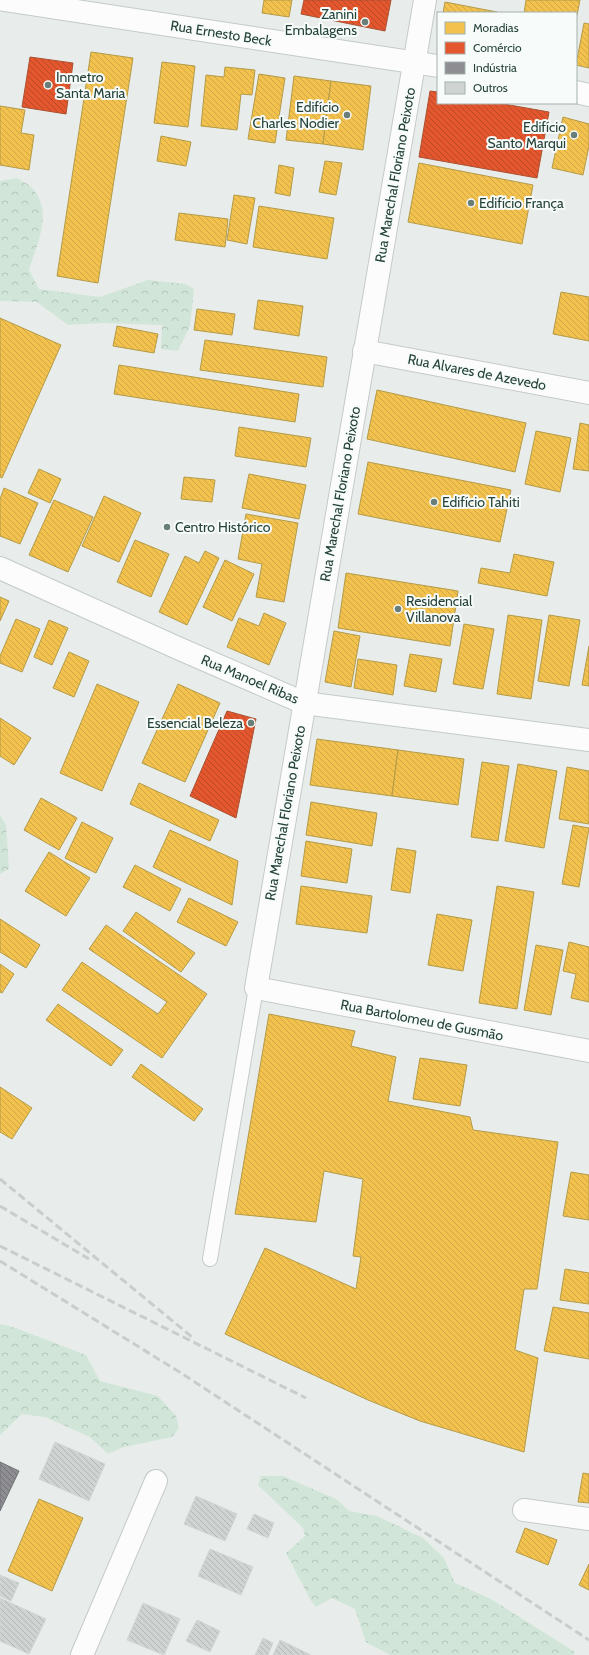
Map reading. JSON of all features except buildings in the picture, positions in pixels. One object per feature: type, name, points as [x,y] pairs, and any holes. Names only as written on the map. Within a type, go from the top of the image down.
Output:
[{"type":"street","name":"Rua Ernesto Beck","points":[[4,0],[414,61],[437,66]]},
{"type":"street","name":"Rua Marechal Floriano Peixoto","points":[[256,988],[425,0]]},
{"type":"street","points":[[577,92],[589,95]]},
{"type":"street","name":"Rua Alvares de Azevedo","points":[[364,351],[589,393]]},
{"type":"street","name":"Rua Manoel Ribas","points":[[0,568],[172,646],[304,703],[589,740]]},
{"type":"street","name":"Rua Bartolomeu de Gusmão","points":[[256,988],[589,1051]]},
{"type":"street","points":[[82,1655],[156,1481]]},
{"type":"street","points":[[524,1510],[589,1519]]},
{"type":"lane","points":[[210,1259],[256,988]]},
{"type":"green space","points":[[17,178],[30,186],[42,205],[42,227],[29,270],[39,289],[100,297],[148,280],[186,284],[194,289],[190,326],[178,351],[161,349],[162,325],[103,323],[68,325],[37,302],[0,301],[0,181]]},
{"type":"green space","points":[[0,815],[6,825],[9,869],[0,874]]},
{"type":"green space","points":[[0,1324],[13,1327],[86,1355],[100,1381],[158,1396],[176,1416],[179,1428],[172,1437],[124,1447],[108,1454],[90,1437],[45,1417],[22,1414],[0,1435]]},
{"type":"green space","points":[[261,1476],[283,1476],[336,1499],[349,1511],[377,1516],[423,1538],[444,1558],[455,1583],[491,1599],[575,1652],[574,1655],[390,1655],[366,1642],[355,1609],[332,1598],[316,1607],[311,1601],[286,1553],[305,1536],[303,1528],[258,1485]]},
{"type":"railway","points":[[0,1179],[192,1337]]},
{"type":"railway","points":[[0,1206],[89,1259]]},
{"type":"railway","points":[[0,1246],[306,1398]]},
{"type":"railway","points":[[0,1261],[181,1373],[589,1640]]},
{"type":"place","name":"Zanini Embalagens","points":[[365,22]]},
{"type":"place","name":"Inmetro Santa Maria","points":[[48,85]]},
{"type":"place","name":"Edifício Charles Nodier","points":[[347,115]]},
{"type":"place","name":"Edifício Santo Marqui","points":[[574,135]]},
{"type":"place","name":"Edifício França","points":[[471,203]]},
{"type":"place","name":"Edifício Tahiti","points":[[434,502]]},
{"type":"place","name":"Centro Histórico","points":[[167,527]]},
{"type":"place","name":"Residencial Villanova","points":[[398,609]]},
{"type":"place","name":"Essencial Beleza","points":[[251,723]]}]
